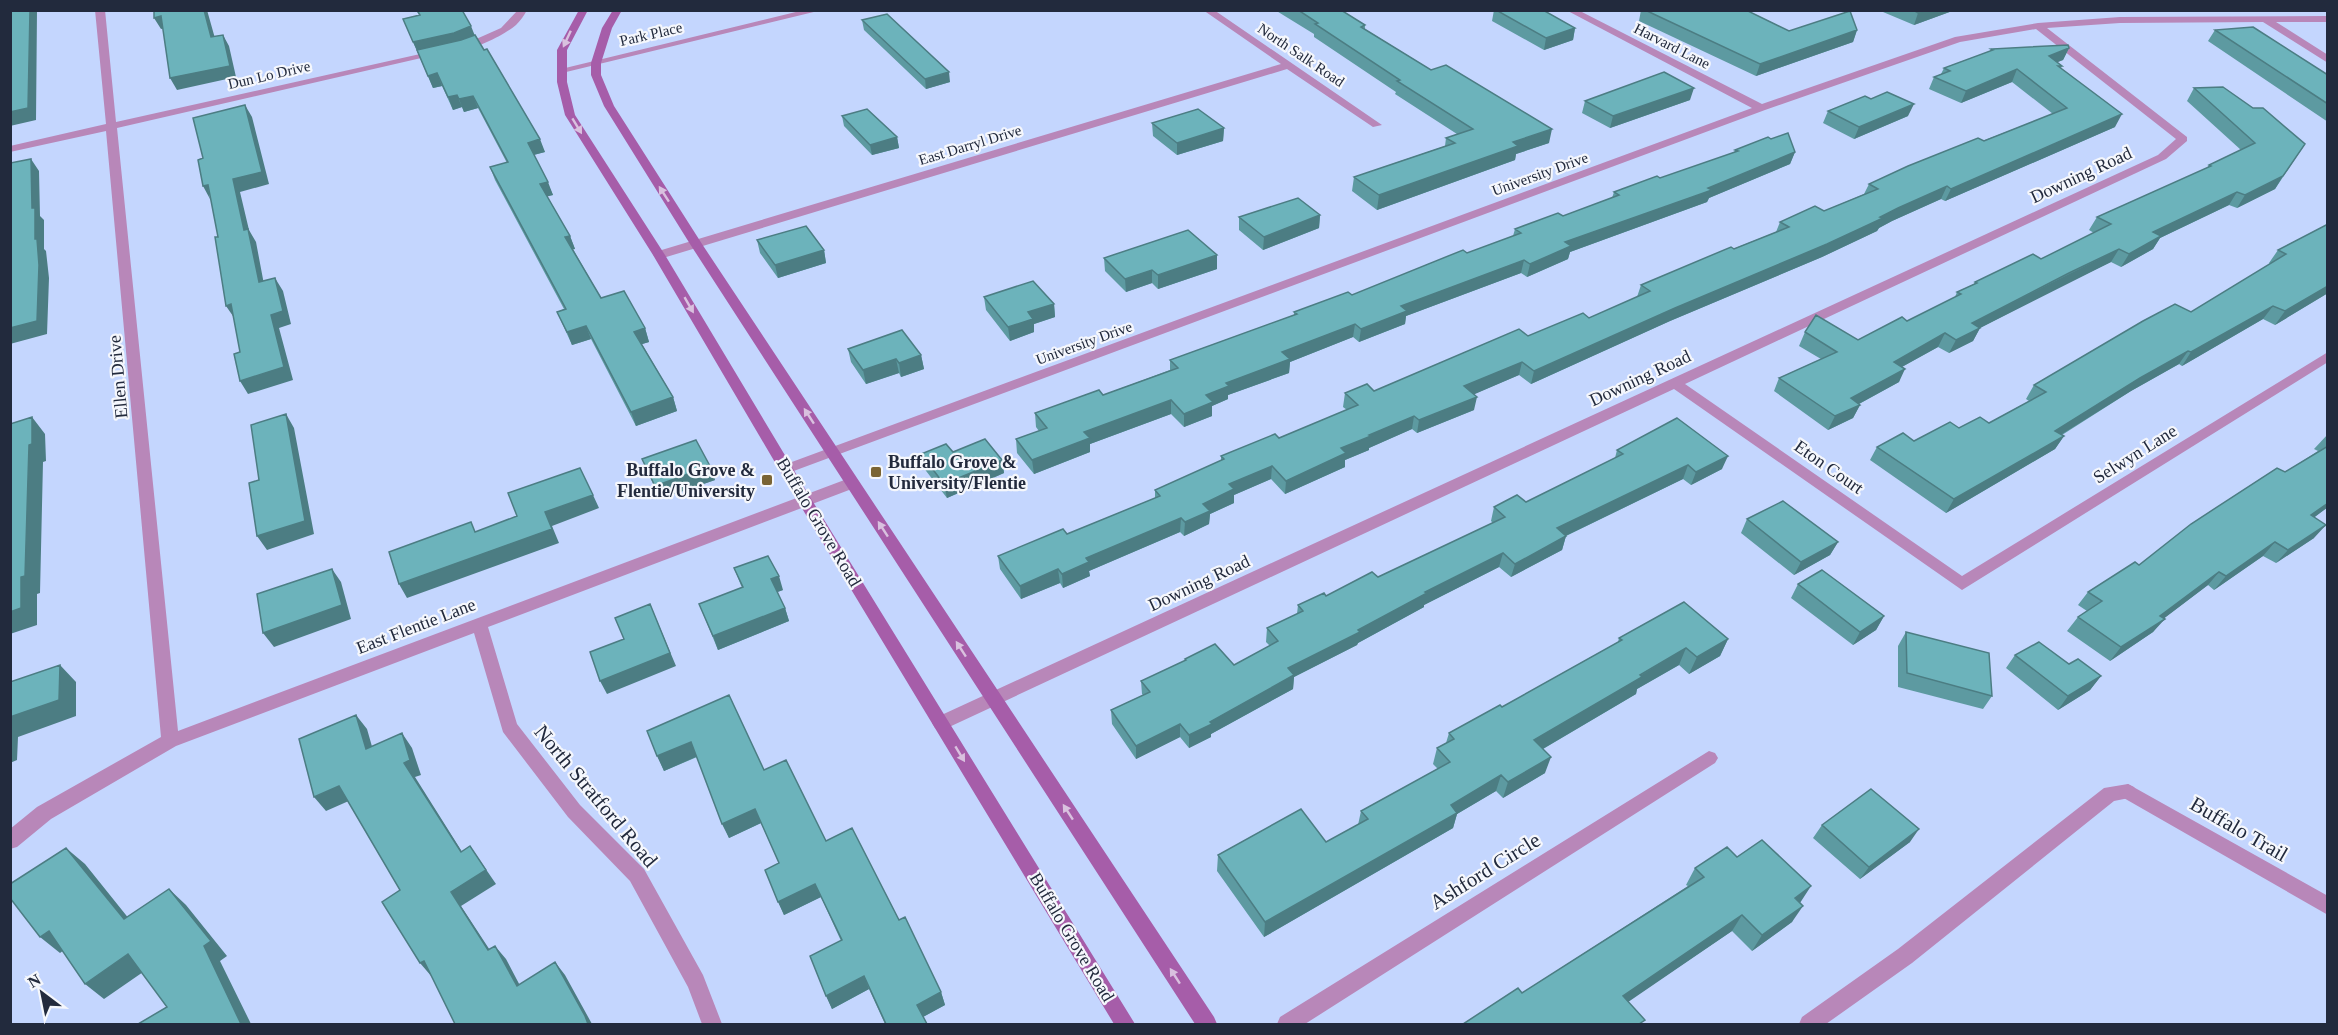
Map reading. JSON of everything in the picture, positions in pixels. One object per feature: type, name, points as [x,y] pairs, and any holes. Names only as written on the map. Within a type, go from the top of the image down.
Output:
[{"type":"main road","name":"Buffalo Grove Road","points":[[584,10],[562,50],[562,82],[570,115],[659,255],[786,469],[1125,1024]]},
{"type":"main road","points":[[618,10],[607,28],[596,63],[596,75],[609,106],[696,244],[1207,1024]]},
{"type":"street","name":"Ellen Drive","points":[[100,10],[170,741]]},
{"type":"street","name":"Dun Lo Drive","points":[[10,149],[462,48],[501,32],[518,21],[523,10]]},
{"type":"street","name":"Park Place","points":[[562,70],[818,10]]},
{"type":"street","name":"North Salk Road","points":[[1208,10],[1377,126]]},
{"type":"street","name":"Harvard Lane","points":[[1572,11],[1761,108]]},
{"type":"street","points":[[2264,18],[2328,60]]},
{"type":"street","name":"University Drive","points":[[786,469],[1761,108],[1958,39],[2038,26],[2120,20],[2328,19]]},
{"type":"street","name":"Downing Road","points":[[941,723],[2162,157],[2183,139],[2038,26]]},
{"type":"street","name":"East Darryl Drive","points":[[659,255],[1289,65]]},
{"type":"street","name":"Selwyn Lane","points":[[1962,584],[2328,356]]},
{"type":"street","name":"Eton Court","points":[[1674,382],[1962,584]]},
{"type":"street","name":"East Flentie Lane","points":[[10,841],[44,813],[170,741],[852,483]]},
{"type":"street","name":"North Stratford Road","points":[[479,623],[509,727],[574,811],[637,875],[696,982],[712,1024]]},
{"type":"street","name":"Ashford Circle","points":[[1287,1024],[1709,758]]},
{"type":"street","name":"Buffalo Trail","points":[[1809,1024],[1905,957],[2110,793],[2128,792],[2328,906]]},
{"type":"building","points":[[10,10],[30,10],[28,108],[10,112]]},
{"type":"building","points":[[154,10],[204,10],[211,37],[223,35],[230,66],[170,78],[161,16],[154,18]]},
{"type":"building","points":[[417,10],[462,10],[471,26],[454,33],[413,42],[403,19],[420,15]]},
{"type":"building","points":[[1298,10],[1341,10],[1365,25],[1361,27],[1431,70],[1446,65],[1552,129],[1513,142],[1518,146],[1379,195],[1354,177],[1455,143],[1446,138],[1473,129],[1397,81],[1400,80],[1315,24],[1318,23]]},
{"type":"building","points":[[1496,10],[1543,10],[1575,28],[1546,38]]},
{"type":"building","points":[[1645,10],[1746,10],[1789,31],[1850,11],[1857,30],[1760,64]]},
{"type":"building","points":[[887,14],[949,72],[925,79],[862,20]]},
{"type":"building","points":[[2253,27],[2328,75],[2328,104],[2215,30]]},
{"type":"building","points":[[475,35],[484,50],[487,49],[540,139],[528,143],[548,182],[540,184],[570,236],[565,237],[601,298],[624,291],[645,328],[634,332],[673,397],[631,412],[586,326],[567,332],[557,312],[566,309],[490,167],[508,162],[473,96],[459,99],[457,95],[448,97],[437,73],[428,76],[417,50]]},
{"type":"building","points":[[2068,45],[2069,48],[2049,56],[2062,66],[2058,66],[2122,114],[1951,189],[1947,186],[1827,244],[1534,371],[1522,362],[1464,386],[1477,397],[1419,420],[1414,416],[1369,435],[1371,436],[1341,448],[1346,453],[1286,481],[1272,466],[1229,484],[1234,489],[1203,504],[1210,511],[1185,522],[1181,518],[1086,558],[1089,562],[1062,574],[1058,569],[1020,586],[998,556],[1063,529],[1067,534],[1160,496],[1155,490],[1224,459],[1221,456],[1275,434],[1279,438],[1358,405],[1345,393],[1367,384],[1374,391],[1519,329],[1528,336],[1583,313],[1589,318],[1650,291],[1641,285],[1731,247],[1734,249],[1789,227],[1780,222],[1815,206],[1824,211],[1878,189],[1869,184],[1908,166],[1978,138],[1984,141],[2067,108],[2017,69],[1966,91],[1934,77],[1950,71],[1944,68],[1993,50],[1991,49]]},
{"type":"building","points":[[1664,72],[1694,88],[1613,116],[1585,101]]},
{"type":"building","points":[[2223,87],[2253,108],[2263,108],[2305,144],[2283,176],[2245,195],[2237,192],[2153,232],[2161,236],[2129,254],[2119,249],[2069,273],[1972,323],[1980,328],[1956,340],[1945,333],[1894,362],[1905,369],[1851,398],[1860,405],[1835,416],[1779,378],[1837,352],[1805,332],[1816,315],[1858,340],[1902,317],[1907,321],[1961,294],[1957,292],[1977,283],[1975,282],[2033,254],[2041,259],[2111,224],[2097,217],[2211,166],[2209,165],[2255,143],[2194,88]]},
{"type":"building","points":[[1887,92],[1914,104],[1859,127],[1828,111],[1865,96],[1871,99]]},
{"type":"building","points":[[245,105],[262,172],[233,179],[244,230],[248,229],[259,282],[275,278],[283,311],[271,315],[284,367],[240,381],[234,354],[240,352],[231,304],[226,306],[215,237],[218,237],[208,185],[203,186],[198,160],[203,158],[193,118]]},
{"type":"building","points":[[867,109],[897,137],[870,145],[842,116]]},
{"type":"building","points":[[1198,109],[1224,128],[1177,143],[1152,123]]},
{"type":"building","points":[[1788,133],[1795,152],[1708,188],[1712,190],[1565,242],[1571,246],[1530,264],[1524,260],[1401,306],[1407,311],[1361,329],[1355,324],[1282,352],[1290,359],[1226,383],[1229,386],[1206,395],[1213,402],[1184,414],[1171,400],[1084,432],[1090,438],[1032,460],[1016,439],[1047,428],[1035,413],[1099,390],[1103,395],[1178,368],[1170,360],[1297,314],[1294,312],[1348,292],[1352,295],[1463,250],[1467,253],[1521,233],[1515,229],[1558,213],[1563,216],[1619,195],[1614,192],[1657,176],[1660,178],[1738,151],[1735,150],[1768,137],[1771,139]]},
{"type":"building","points":[[31,159],[32,208],[35,208],[35,239],[37,239],[39,265],[37,321],[10,328],[10,163]]},
{"type":"building","points":[[1298,198],[1320,215],[1264,237],[1239,217]]},
{"type":"building","points":[[2328,224],[2328,286],[2285,311],[2273,306],[2140,378],[2055,431],[2064,436],[1954,499],[1877,447],[1903,433],[1914,441],[1950,422],[1959,428],[1980,417],[1989,423],[2046,392],[2034,385],[2143,321],[2175,304],[2191,312],[2286,254],[2278,250]]},
{"type":"building","points":[[806,226],[824,250],[775,265],[757,240]]},
{"type":"building","points":[[1188,230],[1217,255],[1158,275],[1152,270],[1125,279],[1104,258]]},
{"type":"building","points":[[1033,281],[1054,304],[1028,312],[1033,319],[1008,327],[984,297]]},
{"type":"building","points":[[902,330],[921,355],[899,363],[896,359],[863,370],[848,349]]},
{"type":"building","points":[[286,414],[305,521],[257,536],[249,483],[259,480],[251,425]]},
{"type":"building","points":[[32,417],[25,576],[21,577],[21,608],[10,612],[10,424]]},
{"type":"building","points":[[1677,418],[1728,456],[1696,472],[1688,465],[1557,528],[1566,536],[1515,564],[1503,553],[1425,592],[1427,593],[1358,630],[1360,632],[1288,668],[1294,675],[1210,722],[1212,724],[1189,735],[1180,724],[1136,746],[1111,710],[1150,692],[1141,681],[1215,644],[1234,665],[1278,641],[1267,628],[1303,611],[1298,605],[1324,593],[1326,596],[1372,572],[1378,577],[1505,517],[1494,507],[1517,495],[1526,502],[1623,454],[1617,450]]},
{"type":"building","points":[[985,439],[1002,460],[944,484],[921,454],[946,444],[953,452]]},
{"type":"building","points":[[696,440],[710,466],[655,486],[642,459]]},
{"type":"building","points":[[2328,446],[2328,503],[2311,515],[2326,525],[2288,550],[2275,542],[2226,576],[2219,572],[2160,616],[2165,619],[2121,647],[2078,617],[2102,601],[2088,592],[2135,562],[2139,565],[2191,524],[2277,468],[2285,472]]},
{"type":"building","points":[[580,468],[593,495],[545,512],[552,529],[399,584],[389,552],[471,522],[475,532],[517,516],[508,493]]},
{"type":"building","points":[[1783,501],[1838,542],[1801,562],[1747,519]]},
{"type":"building","points":[[768,556],[779,576],[771,579],[785,608],[713,636],[699,604],[743,587],[734,568]]},
{"type":"building","points":[[332,569],[342,605],[263,633],[257,594]]},
{"type":"building","points":[[1822,570],[1884,616],[1860,632],[1798,584]]},
{"type":"building","points":[[1684,602],[1728,639],[1697,657],[1686,648],[1640,675],[1642,677],[1534,740],[1551,757],[1508,782],[1501,775],[1451,805],[1457,813],[1265,922],[1218,855],[1301,809],[1326,842],[1368,819],[1361,811],[1450,762],[1437,748],[1454,739],[1449,733],[1500,705],[1502,707],[1622,640],[1619,638]]},
{"type":"building","points":[[650,604],[670,653],[600,681],[590,652],[624,639],[615,618]]},
{"type":"building","points":[[1906,632],[1989,653],[1992,696],[1907,673]]},
{"type":"building","points":[[2039,642],[2069,664],[2078,659],[2101,676],[2068,696],[2015,655]]},
{"type":"building","points":[[60,665],[59,700],[10,717],[10,682]]},
{"type":"building","points":[[729,695],[764,770],[786,760],[826,841],[852,828],[899,920],[905,917],[941,992],[917,1005],[927,1024],[886,1024],[864,976],[826,996],[810,956],[842,940],[815,884],[778,902],[765,870],[779,863],[755,809],[722,824],[691,742],[657,756],[647,731]]},
{"type":"building","points":[[356,715],[366,749],[402,733],[410,760],[404,763],[461,852],[470,846],[486,870],[451,892],[488,950],[495,946],[517,986],[555,962],[588,1024],[455,1024],[424,961],[420,963],[382,902],[400,890],[339,786],[314,797],[299,739]]},
{"type":"building","points":[[1871,789],[1919,829],[1869,867],[1822,825]]},
{"type":"building","points":[[1762,840],[1811,886],[1795,898],[1803,906],[1762,935],[1742,915],[1623,996],[1645,1020],[1639,1024],[1463,1024],[1518,988],[1522,993],[1704,877],[1695,868],[1727,847],[1737,857]]},
{"type":"building","points":[[66,848],[124,919],[169,889],[211,941],[204,946],[241,1024],[138,1024],[167,1007],[128,954],[85,984],[49,931],[40,937],[10,898],[10,884]]},
{"type":"place","name":"Buffalo Grove & University/Flentie","points":[[876,472]]},
{"type":"place","name":"Buffalo Grove & Flentie/University","points":[[767,480]]}]
